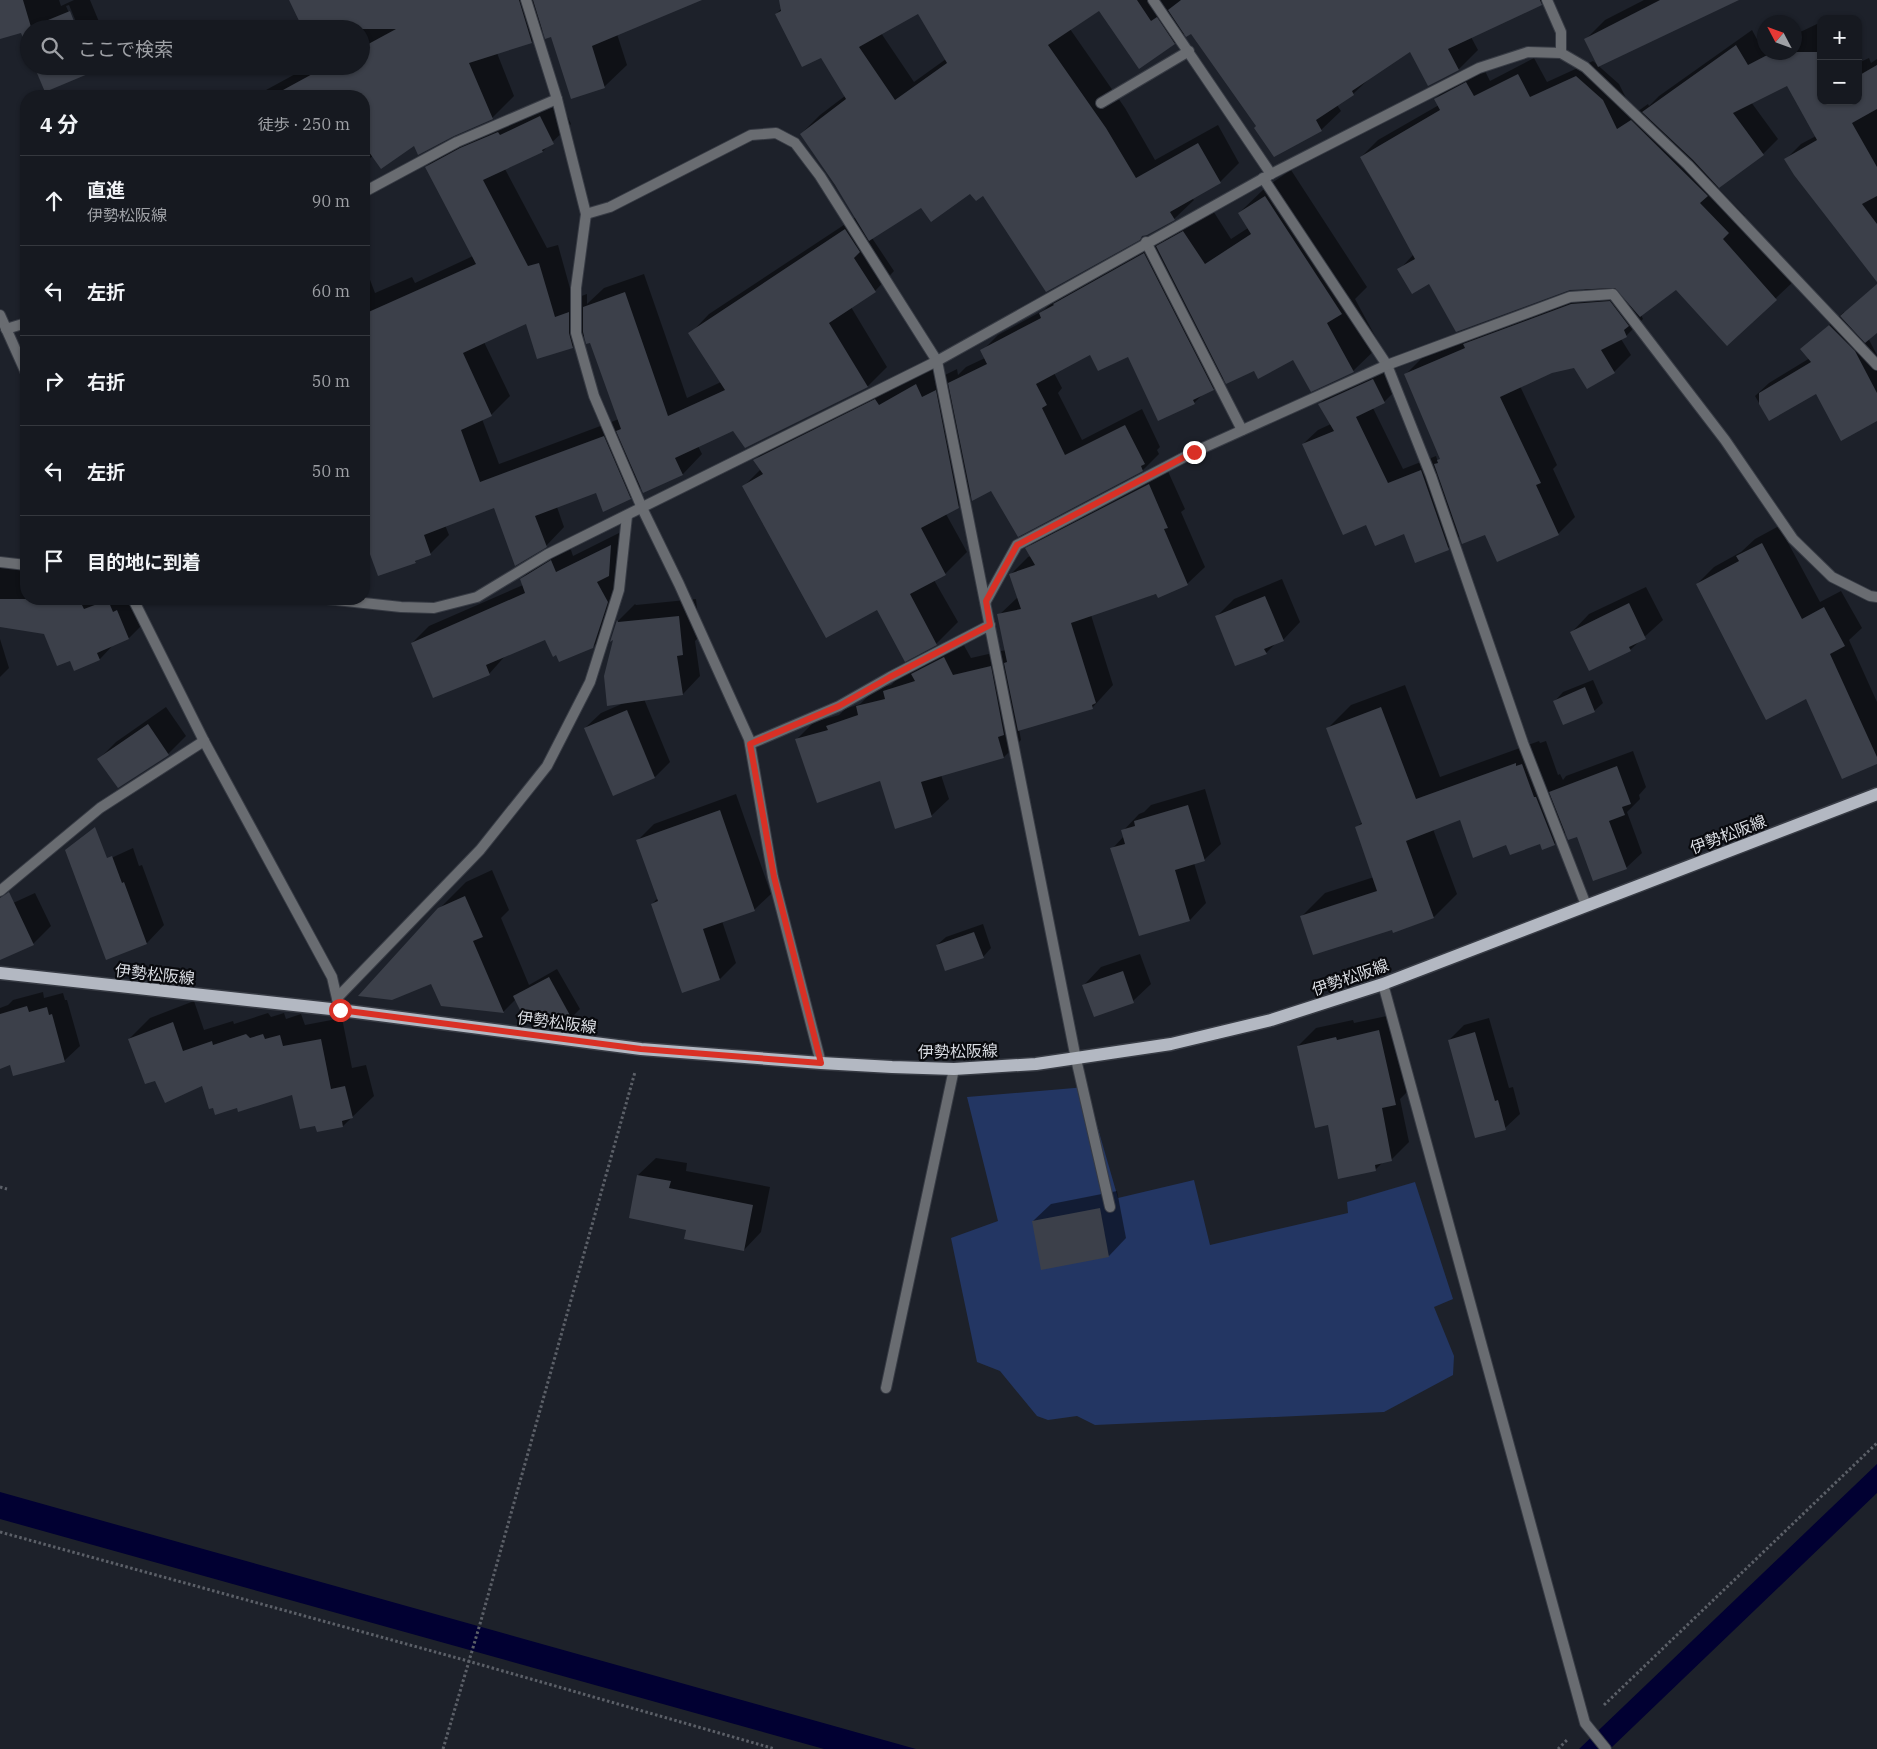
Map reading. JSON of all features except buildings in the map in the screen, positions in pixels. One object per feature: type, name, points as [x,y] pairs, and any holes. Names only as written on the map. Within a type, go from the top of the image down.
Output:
[{"type":"main road","name":"伊勢松阪線","points":[[0,973],[338,1004],[641,1049],[821,1063],[989,1068],[1076,1059],[1171,1044],[1271,1020],[1383,984],[1877,794]]},
{"type":"street","points":[[526,0],[557,99],[586,214],[576,288],[576,334],[594,396],[642,508],[679,584],[750,744],[774,877],[821,1063]]},
{"type":"street","points":[[1153,0],[1189,51],[1387,365],[1431,476],[1523,744],[1586,905]]},
{"type":"street","points":[[1547,0],[1561,32],[1561,53]]},
{"type":"street","points":[[1102,103],[1189,51]]},
{"type":"street","points":[[370,604],[401,608],[434,608],[477,597],[548,554],[938,360],[1267,176],[1479,68],[1528,52],[1561,53],[1585,67],[1688,165],[1877,364]]},
{"type":"street","points":[[370,189],[457,142],[557,99]]},
{"type":"street","points":[[586,214],[610,207],[751,135],[776,133],[795,144],[820,176],[938,360],[1076,1059],[1110,1207]]},
{"type":"street","points":[[1146,242],[1242,430]]},
{"type":"street","points":[[986,601],[1017,545],[1194,452],[1387,365],[1570,297],[1613,294],[1725,440],[1793,540],[1832,576],[1870,596],[1877,596]]},
{"type":"street","points":[[0,315],[20,360]]},
{"type":"street","points":[[6,329],[20,325]]},
{"type":"street","points":[[338,1004],[480,850],[547,766],[592,672],[619,590],[627,516]]},
{"type":"street","points":[[0,562],[20,564]]},
{"type":"street","points":[[136,605],[204,741],[332,977],[338,1004]]},
{"type":"street","points":[[750,744],[839,706],[990,625]]},
{"type":"street","points":[[0,891],[100,808],[204,741]]},
{"type":"street","points":[[1383,984],[1587,1726],[1606,1749]]},
{"type":"street","points":[[886,1388],[954,1068]]},
{"type":"path","points":[[443,1749],[480,1624],[641,1049]]},
{"type":"path","points":[[0,1188],[7,1189]]},
{"type":"path","points":[[1587,1726],[1877,1442]]},
{"type":"path","points":[[0,1532],[468,1661],[776,1749]]},
{"type":"shaded area","points":[[1086,1087],[1118,1198],[1194,1180],[1210,1245],[1348,1213],[1347,1202],[1415,1182],[1453,1299],[1434,1307],[1454,1356],[1453,1375],[1384,1412],[1095,1425],[1077,1416],[1048,1420],[1037,1416],[1000,1371],[977,1362],[951,1238],[998,1221],[967,1097]]},
{"type":"shaded area","points":[[1877,1464],[1877,1493],[1610,1749],[1579,1749]]},
{"type":"shaded area","points":[[0,1492],[916,1749],[824,1749],[0,1519]]},
{"type":"route","points":[[340,1010],[641,1049],[821,1063],[774,877],[750,744],[839,706],[990,625],[986,601],[1017,545],[1194,452]]}]
